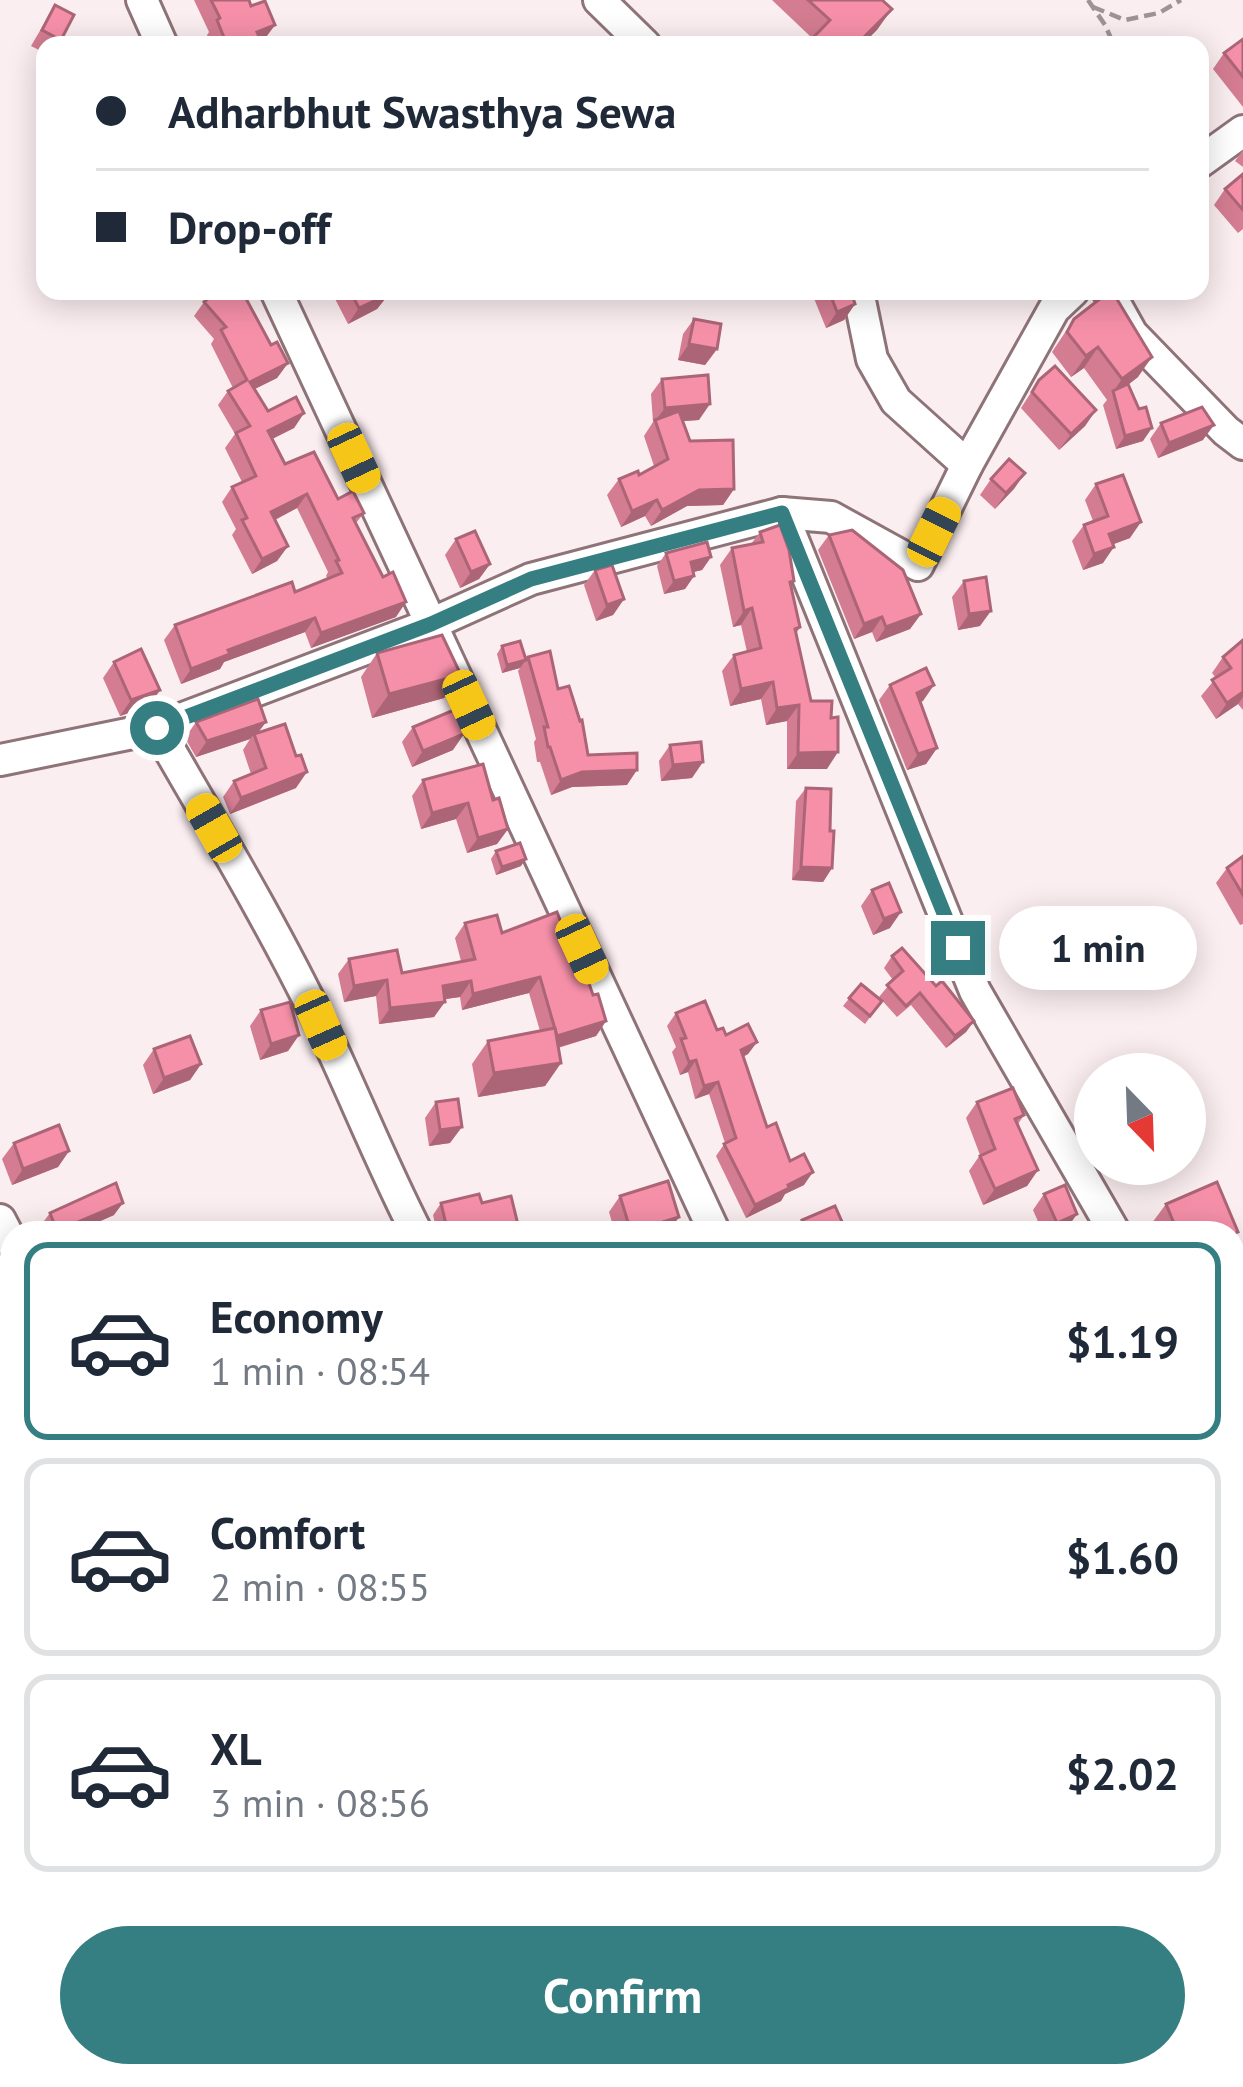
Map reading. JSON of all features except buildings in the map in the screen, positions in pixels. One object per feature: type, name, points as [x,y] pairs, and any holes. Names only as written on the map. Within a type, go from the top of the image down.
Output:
[{"type":"street","points":[[142,0],[158,36]]},
{"type":"street","points":[[599,0],[636,36]]},
{"type":"street","points":[[1209,156],[1243,131]]},
{"type":"street","points":[[280,300],[709,1221]]},
{"type":"street","points":[[860,300],[872,359],[896,401],[967,464]]},
{"type":"street","points":[[0,760],[157,728],[431,624],[531,579],[782,513],[832,517],[918,565],[967,464],[1054,309],[1064,300]]},
{"type":"street","points":[[1113,300],[1132,334],[1243,444]]},
{"type":"street","points":[[782,513],[975,991],[1108,1221]]},
{"type":"street","points":[[157,728],[321,1025],[411,1221]]},
{"type":"path","points":[[1088,0],[1109,36]]},
{"type":"path","points":[[1093,7],[1125,20],[1159,13],[1181,0]]},
{"type":"route","points":[[157,728],[431,624],[531,579],[782,513],[958,948]]}]
